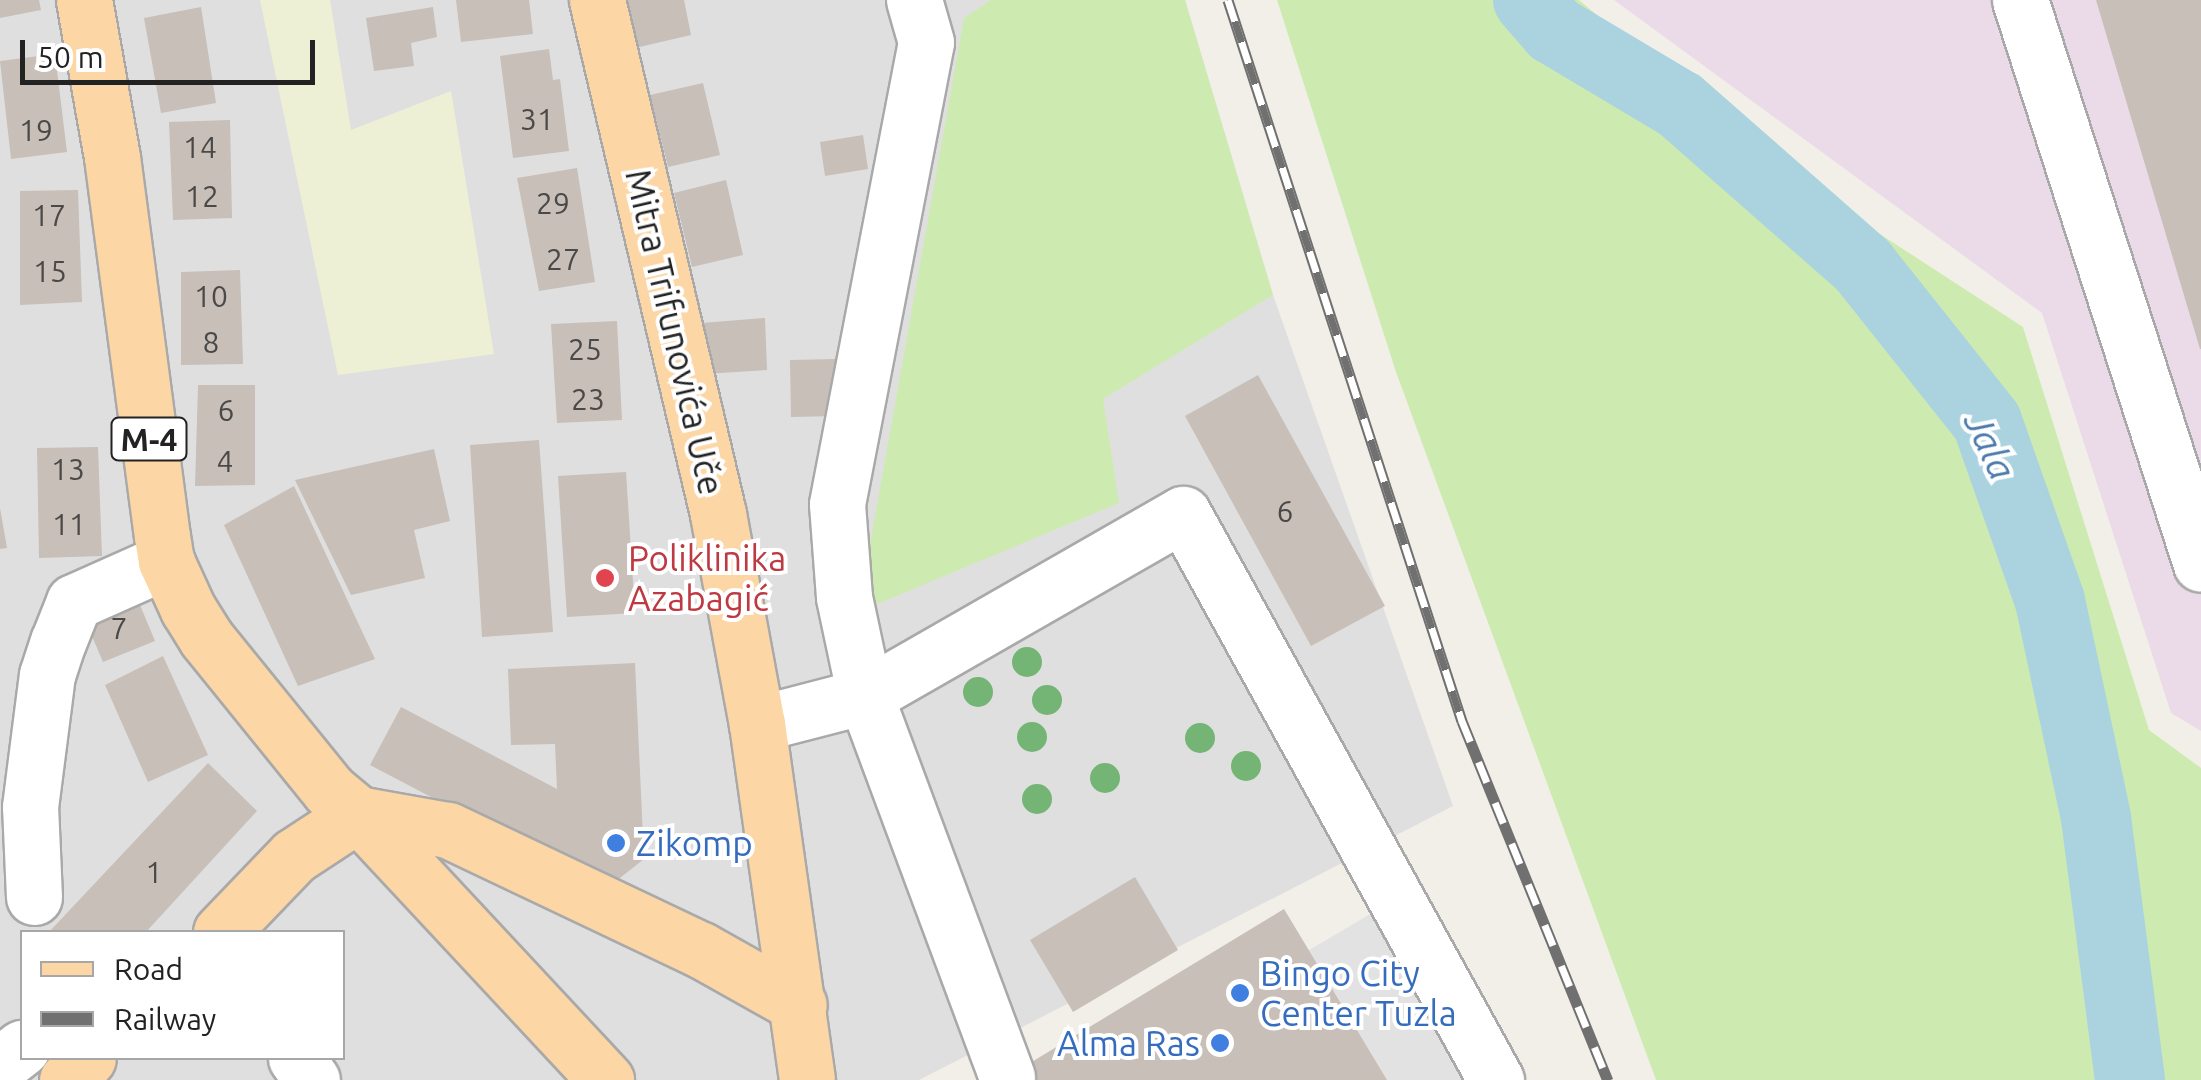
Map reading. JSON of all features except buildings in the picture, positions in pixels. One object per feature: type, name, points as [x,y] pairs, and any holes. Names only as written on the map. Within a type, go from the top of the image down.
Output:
[{"type":"main road","name":"M-4","points":[[84,0],[112,157],[166,561],[206,638],[328,790],[358,814],[606,1080]]},
{"type":"main road","name":"Mitra Trifunovića Uče","points":[[597,0],[718,514],[756,724],[799,1005],[805,1079]]},
{"type":"main road","points":[[222,930],[294,856],[358,814],[448,830],[701,950],[799,1005]]},
{"type":"main road","points":[[67,1080],[86,1060]]},
{"type":"street","points":[[914,0],[926,42],[837,504],[844,597],[865,696],[1006,1077]]},
{"type":"street","points":[[2020,0],[2201,564]]},
{"type":"street","points":[[756,724],[865,696],[1183,514],[1496,1080]]},
{"type":"street","points":[[34,897],[30,806],[47,674],[58,642],[74,602],[166,561]]},
{"type":"street","points":[[0,1065],[20,1050]]},
{"type":"shaded area","points":[[0,0],[1185,0],[1273,295],[1453,806],[919,1080],[0,1080]]},
{"type":"shaded area","points":[[1614,0],[2201,0],[2201,731],[2171,713],[2042,313]]},
{"type":"shaded area","points":[[1399,897],[1505,1080],[1365,1080],[1294,959]]},
{"type":"green space","points":[[260,0],[330,0],[351,130],[451,91],[494,354],[338,375]]},
{"type":"green space","points":[[991,0],[1185,0],[1273,295],[1103,399],[1119,503],[858,612],[964,18]]},
{"type":"green space","points":[[1277,0],[1579,0],[1783,171],[2023,327],[2149,730],[2201,768],[2201,1080],[1656,1080],[1396,372]]},
{"type":"waterway","name":"Jala","points":[[1528,0],[1554,30],[1680,105],[1863,266],[1987,422],[2050,601],[2096,818],[2130,1080]]},
{"type":"railway","points":[[1228,0],[1462,721],[1608,1080]]},
{"type":"place","name":"Poliklinika Azabagić","points":[[605,578]]},
{"type":"place","name":"Zikomp","points":[[616,843]]},
{"type":"place","name":"Bingo City Center Tuzla","points":[[1240,993]]},
{"type":"place","name":"Alma Ras","points":[[1220,1043]]}]
